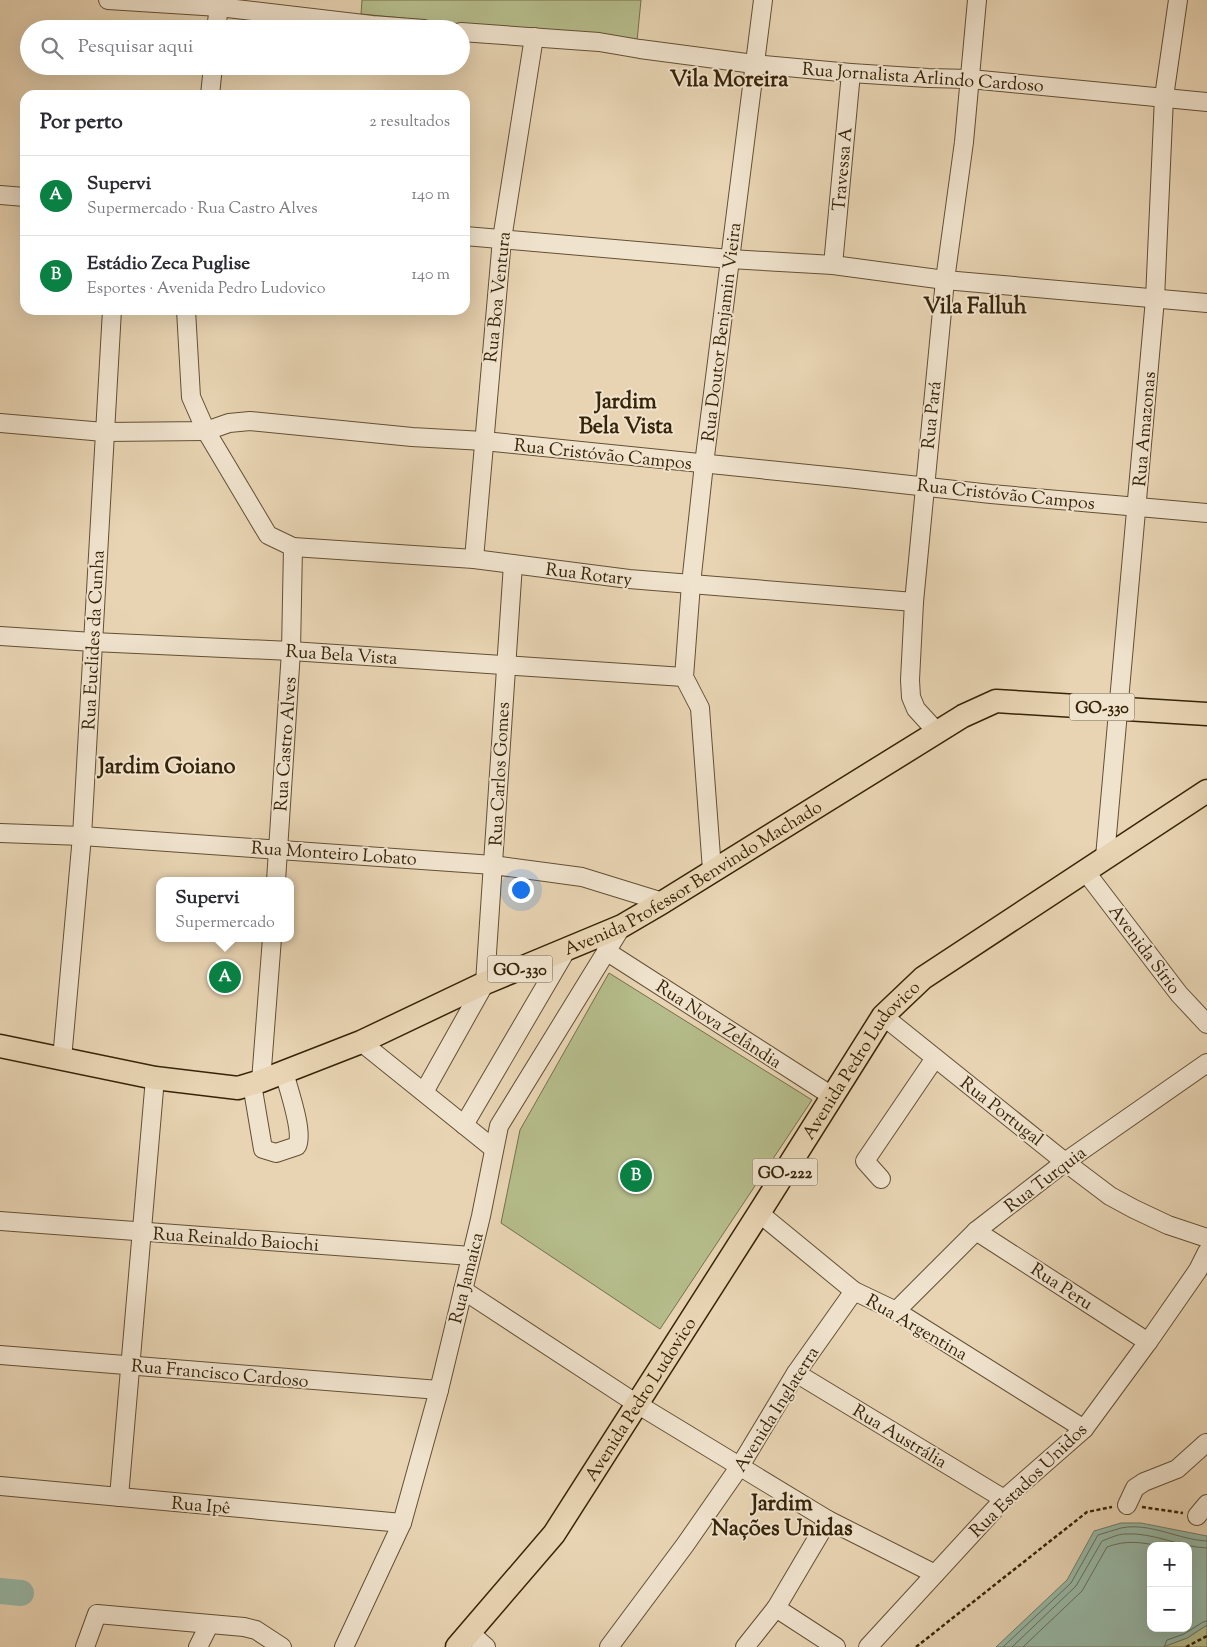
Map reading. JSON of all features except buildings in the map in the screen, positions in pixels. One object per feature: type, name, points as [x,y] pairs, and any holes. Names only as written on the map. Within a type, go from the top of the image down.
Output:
[{"type":"main road","name":"Avenida Professor Benvindo Machado","points":[[0,1046],[155,1078],[238,1088],[361,1042],[485,983],[622,926],[963,716],[996,701],[1118,708]]},
{"type":"main road","name":"GO-330","points":[[1118,708],[1207,714]]},
{"type":"main road","name":"Avenida Pedro Ludovico","points":[[463,1640],[554,1534],[883,1016],[923,978],[1207,791]]},
{"type":"street","points":[[108,0],[219,4],[336,20]]},
{"type":"street","name":"Rua Doutor Benjamin Vieira","points":[[684,677],[690,584],[704,464],[763,0]]},
{"type":"street","name":"Rua Pará","points":[[937,732],[916,709],[911,697],[910,680],[914,602],[945,280],[969,84],[977,0]]},
{"type":"street","name":"Rua Amazonas","points":[[1105,857],[1155,299],[1164,97],[1178,0]]},
{"type":"street","points":[[217,20],[219,4]]},
{"type":"street","name":"Rua Jornalista Arlindo Cardoso","points":[[470,33],[599,42],[754,64],[928,78],[969,84],[1164,97],[1207,102]]},
{"type":"street","name":"Rua Boa Ventura","points":[[474,559],[502,239],[534,37]]},
{"type":"street","name":"Travessa A","points":[[833,265],[851,73]]},
{"type":"street","points":[[211,90],[212,75]]},
{"type":"street","points":[[0,194],[20,196]]},
{"type":"street","points":[[470,236],[833,265],[945,280],[1207,303]]},
{"type":"street","name":"Rua Euclides da Cunha","points":[[62,1059],[82,836],[112,315]]},
{"type":"street","points":[[186,315],[191,397],[206,431]]},
{"type":"street","name":"Rua Cristóvão Campos","points":[[0,424],[104,432],[206,431],[229,423],[250,421],[412,438],[484,441],[991,494],[1207,513]]},
{"type":"street","name":"Rua Rotary","points":[[206,431],[268,535],[293,548],[474,559],[629,579],[914,602]]},
{"type":"street","name":"Rua Castro Alves","points":[[276,877],[291,651],[293,548]]},
{"type":"street","name":"Rua Carlos Gomes","points":[[485,983],[513,564]]},
{"type":"street","name":"Rua Bela Vista","points":[[0,636],[291,651],[684,677]]},
{"type":"street","points":[[684,677],[700,708],[712,870]]},
{"type":"street","name":"Rua Monteiro Lobato","points":[[0,833],[82,836],[493,865],[582,877],[663,902]]},
{"type":"street","name":"Avenida Sírio","points":[[1085,871],[1178,994],[1207,1024]]},
{"type":"street","name":"Rua Jamaica","points":[[344,1647],[402,1523],[439,1390],[464,1290],[499,1126],[622,926]]},
{"type":"street","points":[[272,942],[257,1082],[263,1149],[276,1153],[297,1146],[300,1140],[284,1072]]},
{"type":"street","points":[[464,1125],[567,948]]},
{"type":"street","name":"Rua Nova Zelândia","points":[[606,951],[832,1096]]},
{"type":"street","points":[[424,1092],[485,983]]},
{"type":"street","name":"Rua Portugal","points":[[883,1016],[1110,1196],[1168,1225],[1207,1238]]},
{"type":"street","points":[[361,1042],[494,1149]]},
{"type":"street","points":[[881,1179],[865,1161],[936,1058]]},
{"type":"street","name":"Rua Turquia","points":[[896,1311],[976,1231],[1065,1162],[1207,1063]]},
{"type":"street","points":[[119,1497],[155,1078]]},
{"type":"street","name":"Rua Argentina","points":[[759,1213],[854,1291],[896,1311],[1084,1429]]},
{"type":"street","name":"Rua Reinaldo Baiochi","points":[[0,1221],[472,1256]]},
{"type":"street","name":"Rua Peru","points":[[976,1231],[1148,1342]]},
{"type":"street","name":"Rua Estados Unidos","points":[[868,1647],[1004,1499],[1084,1429],[1148,1342],[1198,1270],[1207,1252]]},
{"type":"street","points":[[464,1290],[637,1404],[828,1520],[936,1574]]},
{"type":"street","name":"Avenida Inglaterra","points":[[609,1647],[686,1545],[740,1466],[796,1373],[854,1291]]},
{"type":"street","name":"Rua Francisco Cardoso","points":[[0,1355],[439,1390]]},
{"type":"street","name":"Rua Austrália","points":[[796,1373],[1004,1499]]},
{"type":"street","points":[[1127,1505],[1136,1488],[1144,1482],[1177,1469],[1207,1444]]},
{"type":"street","name":"Rua Ipê","points":[[0,1486],[402,1523]]},
{"type":"street","points":[[745,1647],[776,1608],[828,1520]]},
{"type":"street","points":[[776,1608],[836,1647]]},
{"type":"street","points":[[85,1647],[97,1614],[256,1630],[282,1647]]},
{"type":"street","points":[[198,1647],[208,1625]]},
{"type":"street","points":[[463,1640],[486,1647]]},
{"type":"path","points":[[916,1647],[1087,1512],[1127,1505],[1202,1510]]},
{"type":"path","points":[[1186,1647],[1207,1636]]},
{"type":"green space","points":[[362,0],[641,0],[637,41],[470,25],[470,20],[422,20],[361,14]]},
{"type":"green space","points":[[609,973],[812,1100],[660,1329],[501,1223],[520,1130]]},
{"type":"green space","points":[[1207,1625],[1207,1647],[1163,1647],[1187,1638]]},
{"type":"water","points":[[1121,1523],[1141,1523],[1207,1536],[1207,1625],[1187,1638],[1163,1647],[996,1647],[1067,1580],[1094,1531]]},
{"type":"waterway","points":[[0,1591],[21,1593]]},
{"type":"place","name":"Supervi","points":[[225,977]]},
{"type":"place","name":"Estádio Zeca Puglise","points":[[636,1176]]},
{"type":"district","name":"Vila Moreira","points":[[729,78]]},
{"type":"district","name":"Vila Falluh","points":[[975,305]]},
{"type":"district","name":"Jardim Bela Vista","points":[[626,412]]},
{"type":"district","name":"Jardim Goiano","points":[[167,765]]},
{"type":"district","name":"Jardim Nações Unidas","points":[[782,1514]]}]
